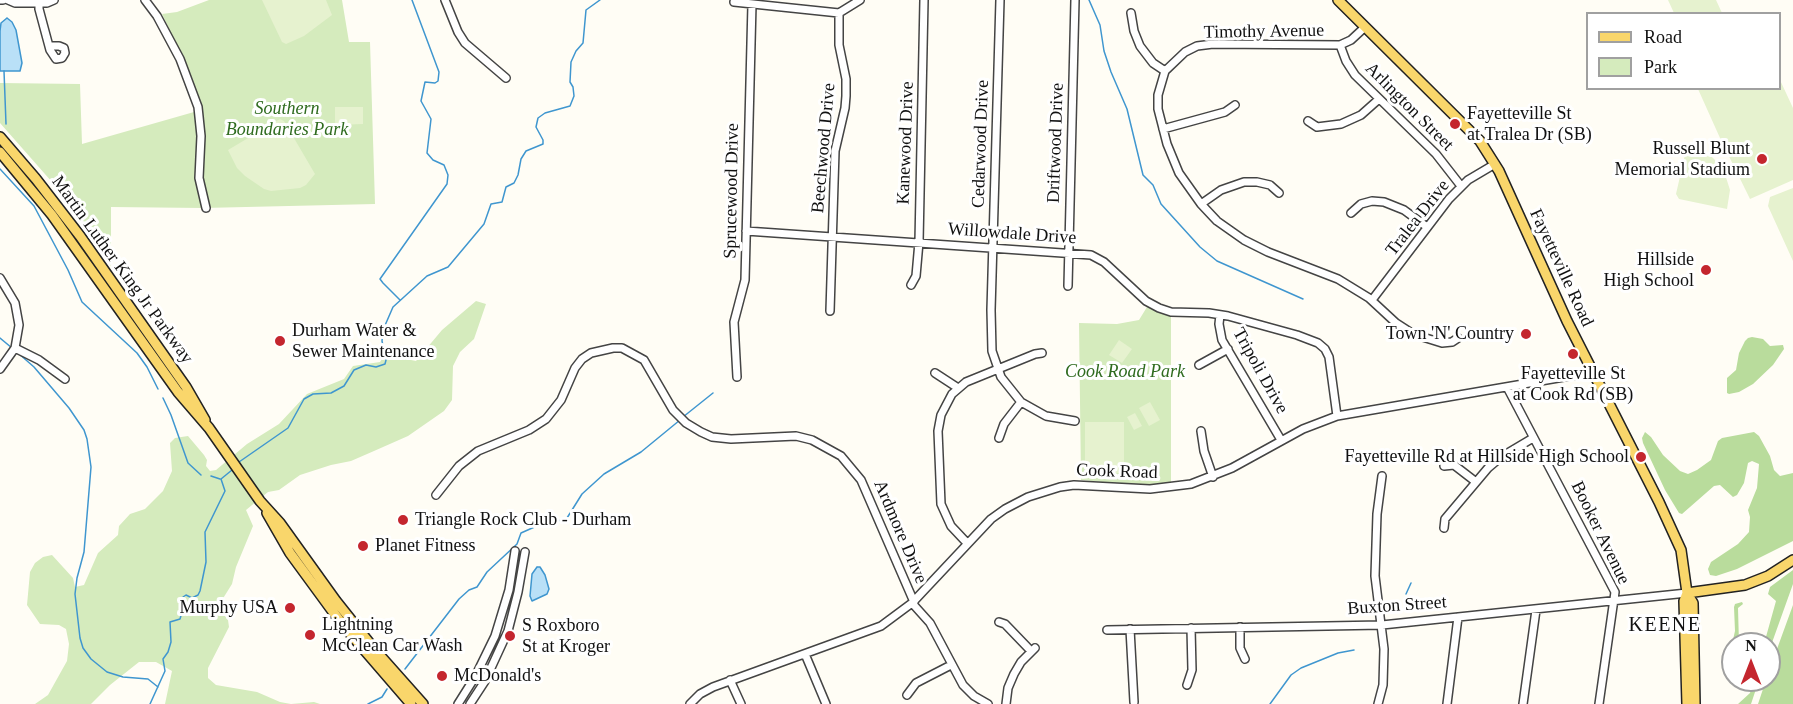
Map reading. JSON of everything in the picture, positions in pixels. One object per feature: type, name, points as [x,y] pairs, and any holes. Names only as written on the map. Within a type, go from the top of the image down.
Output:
[{"type":"main road","name":"Fayetteville Road","points":[[1338,0],[1480,141],[1495,164],[1523,229],[1672,527],[1684,562],[1688,593],[1693,603],[1695,704]]},
{"type":"main road","name":"Martin Luther King Jr Parkway","points":[[0,137],[80,236],[186,387],[209,428],[260,501],[280,523],[356,627],[423,704]]},
{"type":"main road","name":"Martin Luther King Jr Parkway","points":[[0,152],[52,215],[178,392],[209,428]]},
{"type":"main road","name":"Martin Luther King Jr Parkway","points":[[260,501],[290,553],[336,615],[411,704]]},
{"type":"main road","points":[[1688,593],[1745,585],[1774,573],[1793,560]]},
{"type":"main road","name":"Fayetteville Road","points":[[1687,704],[1684,601],[1688,593]]},
{"type":"street","points":[[8,0],[15,3],[54,0]]},
{"type":"street","points":[[145,0],[157,16],[180,59],[198,107],[201,136],[199,178],[206,208]]},
{"type":"street","points":[[445,0],[465,43],[506,78]]},
{"type":"street","points":[[734,2],[839,13],[860,0]]},
{"type":"street","name":"Kanewood Drive","points":[[911,285],[916,276],[918,243],[924,0]]},
{"type":"street","name":"Cedarwood Drive","points":[[1000,0],[991,341],[997,369],[1006,386],[1021,402],[1046,416],[1075,421]]},
{"type":"street","name":"Driftwood Drive","points":[[1068,286],[1075,0]]},
{"type":"street","points":[[39,1],[50,46]]},
{"type":"street","name":"Sprucewood Drive","points":[[738,377],[734,322],[745,280],[752,4]]},
{"type":"street","name":"Beechwood Drive","points":[[830,310],[835,151],[846,96],[846,79],[839,45],[839,13]]},
{"type":"street","points":[[1131,13],[1134,31],[1140,46],[1153,63],[1165,71],[1157,100],[1163,129],[1176,166],[1201,204],[1217,221],[1244,240],[1268,252],[1338,279],[1372,300],[1396,323],[1413,334],[1442,343],[1452,342],[1458,338]]},
{"type":"street","name":"Timothy Avenue","points":[[1165,71],[1185,52],[1207,44],[1340,45],[1351,40],[1365,27]]},
{"type":"street","name":"Arlington Street","points":[[1340,45],[1352,71],[1436,154],[1461,186]]},
{"type":"street","points":[[1308,121],[1317,127],[1341,124],[1361,115],[1378,99]]},
{"type":"street","points":[[1163,129],[1225,112],[1235,105]]},
{"type":"street","name":"Tralea Drive","points":[[1372,300],[1461,186],[1495,164]]},
{"type":"street","points":[[1201,204],[1221,190],[1244,182],[1270,185],[1279,193]]},
{"type":"street","points":[[1351,213],[1361,204],[1372,201],[1384,202],[1404,210],[1427,227]]},
{"type":"street","name":"Willowdale Drive","points":[[746,231],[1091,255],[1100,259],[1146,301],[1157,308],[1171,312],[1220,315],[1298,335],[1322,346],[1328,353],[1337,416]]},
{"type":"street","points":[[0,278],[15,303],[19,318],[19,332],[15,348],[0,369]]},
{"type":"street","name":"Tripoli Drive","points":[[1220,315],[1220,332],[1228,349],[1281,440]]},
{"type":"street","points":[[15,348],[39,360],[64,379]]},
{"type":"street","name":"Ardmore Drive","points":[[436,495],[455,470],[478,450],[529,430],[546,419],[561,400],[575,368],[582,359],[591,353],[622,348],[645,360],[674,410],[686,423],[701,432],[712,437],[731,439],[802,437],[819,443],[841,456],[861,480],[913,602],[930,622],[951,665],[968,691],[988,704]]},
{"type":"street","points":[[1199,365],[1228,349]]},
{"type":"street","points":[[967,543],[947,519],[940,495],[939,423],[947,401],[958,388],[974,377],[1042,353]]},
{"type":"street","name":"Cook Road","points":[[690,704],[705,691],[730,680],[881,626],[913,602],[987,523],[1005,509],[1047,490],[1074,485],[1166,489],[1191,484],[1213,477],[1303,429],[1337,416],[1593,372]]},
{"type":"street","points":[[935,373],[958,388]]},
{"type":"street","name":"Booker Avenue","points":[[1507,387],[1614,588],[1599,704]]},
{"type":"street","points":[[999,438],[1004,424],[1021,402]]},
{"type":"street","points":[[1201,431],[1204,452],[1213,477]]},
{"type":"street","points":[[1444,528],[1445,519],[1494,462],[1533,438]]},
{"type":"street","points":[[1444,466],[1454,465],[1476,482]]},
{"type":"street","points":[[1378,704],[1384,673],[1384,644],[1375,576],[1377,514],[1382,477]]},
{"type":"street","points":[[458,704],[475,677],[495,636],[509,590],[515,551]]},
{"type":"street","points":[[470,704],[485,681],[508,631],[525,552]]},
{"type":"street","name":"Buxton Street","points":[[1107,630],[1382,625],[1688,593]]},
{"type":"street","points":[[1523,704],[1536,610]]},
{"type":"street","points":[[1447,704],[1458,617]]},
{"type":"street","points":[[999,622],[1005,624],[1033,650],[1014,674],[1008,688],[1006,704]]},
{"type":"street","points":[[1240,627],[1240,648],[1245,659]]},
{"type":"street","points":[[1187,685],[1192,670],[1191,628]]},
{"type":"street","points":[[1130,629],[1134,702]]},
{"type":"street","points":[[805,654],[826,704]]},
{"type":"street","points":[[907,695],[915,683],[951,665]]},
{"type":"street","points":[[730,680],[741,704]]},
{"type":"green space","name":"Southern Boundaries Park","points":[[209,0],[342,0],[349,42],[370,42],[375,204],[203,208],[111,207],[111,266],[52,182],[0,123],[0,83],[80,84],[82,144],[201,110],[184,60],[162,14],[177,12]]},
{"type":"green space","points":[[262,0],[326,0],[332,15],[304,36],[286,44],[282,42]]},
{"type":"green space","points":[[1668,0],[1716,0],[1722,12],[1674,12]]},
{"type":"green space","name":"Russell Blunt Memorial Stadium","points":[[1781,82],[1793,108],[1793,180],[1750,199],[1698,90],[1781,90]]},
{"type":"green space","points":[[335,107],[363,107],[363,124],[335,125]]},
{"type":"green space","points":[[280,119],[284,121],[315,174],[306,185],[300,188],[271,191],[245,176],[237,168],[228,150]]},
{"type":"green space","points":[[1687,146],[1708,153],[1723,168],[1730,190],[1727,209],[1679,199],[1676,194]]},
{"type":"green space","points":[[1793,188],[1793,261],[1768,206],[1770,197]]},
{"type":"green space","points":[[476,301],[486,304],[474,339],[460,352],[453,366],[452,400],[444,411],[408,436],[351,461],[300,475],[279,490],[268,492],[246,510],[253,526],[236,567],[232,584],[222,600],[221,611],[228,620],[229,627],[208,668],[208,678],[216,685],[257,692],[291,704],[165,704],[172,671],[156,662],[139,662],[91,704],[35,704],[48,695],[67,661],[69,644],[66,629],[59,625],[40,624],[27,605],[30,572],[35,563],[43,557],[52,555],[73,578],[75,587],[84,585],[98,553],[118,535],[119,526],[130,514],[145,509],[163,491],[172,471],[170,443],[175,438],[188,436],[204,455],[207,460],[206,466],[210,471],[216,470],[247,444],[279,424],[307,394],[344,379],[353,366],[380,362],[381,354],[416,361],[442,330]]},
{"type":"green space","name":"Cook Road Park","points":[[1147,307],[1171,315],[1171,484],[1133,485],[1081,480],[1079,323],[1117,324],[1139,320]]},
{"type":"green space","points":[[1752,337],[1763,339],[1770,346],[1783,345],[1784,349],[1773,365],[1753,384],[1739,392],[1729,394],[1727,393],[1727,378],[1736,370],[1739,353],[1745,341]]},
{"type":"green space","points":[[1119,340],[1132,349],[1122,363],[1109,355]]},
{"type":"green space","points":[[1150,402],[1160,420],[1149,426],[1139,408]]},
{"type":"green space","points":[[1135,413],[1142,426],[1134,430],[1127,417]]},
{"type":"green space","points":[[1085,422],[1124,422],[1124,473],[1085,473]]},
{"type":"green space","points":[[1645,432],[1663,455],[1680,471],[1688,474],[1711,460],[1718,441],[1722,438],[1754,432],[1759,436],[1770,456],[1774,470],[1780,476],[1793,473],[1793,541],[1737,569],[1716,576],[1710,575],[1708,569],[1711,562],[1738,544],[1749,532],[1748,510],[1757,488],[1759,464],[1752,461],[1748,463],[1744,483],[1737,495],[1733,497],[1720,485],[1714,486],[1682,514],[1679,513],[1665,490],[1643,443],[1642,438]]},
{"type":"green space","points":[[1793,570],[1793,584],[1776,632],[1767,632],[1776,601],[1768,594],[1770,587]]},
{"type":"green space","points":[[1742,602],[1743,604],[1738,608],[1739,632],[1735,632],[1735,604]]},
{"type":"green space","points":[[1793,605],[1793,704],[1758,704],[1762,692],[1781,692],[1781,638]]},
{"type":"green space","points":[[1755,692],[1751,704],[1738,704],[1750,693]]},
{"type":"green space","points":[[314,702],[320,704],[291,704]]},
{"type":"water","points":[[7,18],[16,30],[22,63],[20,71],[0,71],[1,23]]},
{"type":"water","points":[[537,567],[540,567],[545,575],[549,589],[547,594],[532,601],[530,596],[532,574]]},
{"type":"waterway","points":[[400,300],[380,279],[447,184],[448,175],[444,165],[433,160],[427,153],[431,119],[421,101],[425,82],[438,81],[439,72],[412,0]]},
{"type":"waterway","points":[[239,462],[288,428],[304,399],[313,394],[331,393],[344,386],[354,370],[366,365],[376,367],[385,364],[383,330],[393,307],[427,276],[448,267],[484,224],[491,204],[502,202],[506,187],[514,183],[518,175],[521,159],[526,151],[543,144],[536,127],[538,118],[545,113],[570,106],[574,96],[570,82],[571,62],[583,43],[586,10],[600,0]]},
{"type":"waterway","points":[[1089,0],[1100,25],[1104,51],[1111,72],[1127,109],[1143,175],[1153,185],[1161,204],[1200,247],[1217,261],[1303,299]]},
{"type":"waterway","points":[[4,71],[6,124]]},
{"type":"waterway","points":[[0,169],[34,206],[82,302],[137,353],[158,389]]},
{"type":"waterway","points":[[0,338],[12,348]]},
{"type":"waterway","points":[[18,353],[34,367],[69,408],[84,430],[87,439],[91,467],[84,552],[75,594],[83,648],[91,659],[107,672],[123,677],[148,679],[158,687]]},
{"type":"waterway","points":[[683,417],[713,393]]},
{"type":"waterway","points":[[163,398],[188,463],[201,475]]},
{"type":"waterway","points":[[405,669],[459,599],[469,590],[477,587],[487,572],[517,544],[521,533],[548,521],[567,518],[582,494],[604,474],[641,452],[680,420]]},
{"type":"waterway","points":[[1260,449],[1273,441]]},
{"type":"waterway","points":[[1246,456],[1256,451]]},
{"type":"waterway","points":[[1231,464],[1241,459]]},
{"type":"waterway","points":[[221,479],[232,470]]},
{"type":"waterway","points":[[211,476],[220,479]]},
{"type":"waterway","points":[[150,704],[165,671],[163,659],[171,642],[170,622],[180,619],[183,597],[186,595],[192,598],[200,591],[206,562],[205,532],[225,491],[221,479]]},
{"type":"waterway","points":[[1406,594],[1411,583]]},
{"type":"waterway","points":[[1270,704],[1291,675],[1301,668],[1338,653],[1354,650]]},
{"type":"waterway","points":[[368,704],[382,697],[387,689]]},
{"type":"place","name":"Fayetteville St at Tralea Dr (SB)","points":[[1455,124]]},
{"type":"place","name":"Russell Blunt Memorial Stadium","points":[[1762,159]]},
{"type":"place","name":"Hillside High School","points":[[1706,270]]},
{"type":"place","name":"Town 'N' Country","points":[[1526,334]]},
{"type":"place","name":"Durham Water & Sewer Maintenance","points":[[280,341]]},
{"type":"place","name":"Fayetteville St at Cook Rd (SB)","points":[[1573,354]]},
{"type":"place","name":"Fayetteville Rd at Hillside High School","points":[[1641,457]]},
{"type":"place","name":"Triangle Rock Club - Durham","points":[[403,520]]},
{"type":"place","name":"Planet Fitness","points":[[363,546]]},
{"type":"place","name":"Murphy USA","points":[[290,608]]},
{"type":"place","name":"Lightning McClean Car Wash","points":[[310,635]]},
{"type":"place","name":"S Roxboro St at Kroger","points":[[510,636]]},
{"type":"place","name":"McDonald's","points":[[442,676]]},
{"type":"district","name":"KEENE","points":[[1665,626]]}]
